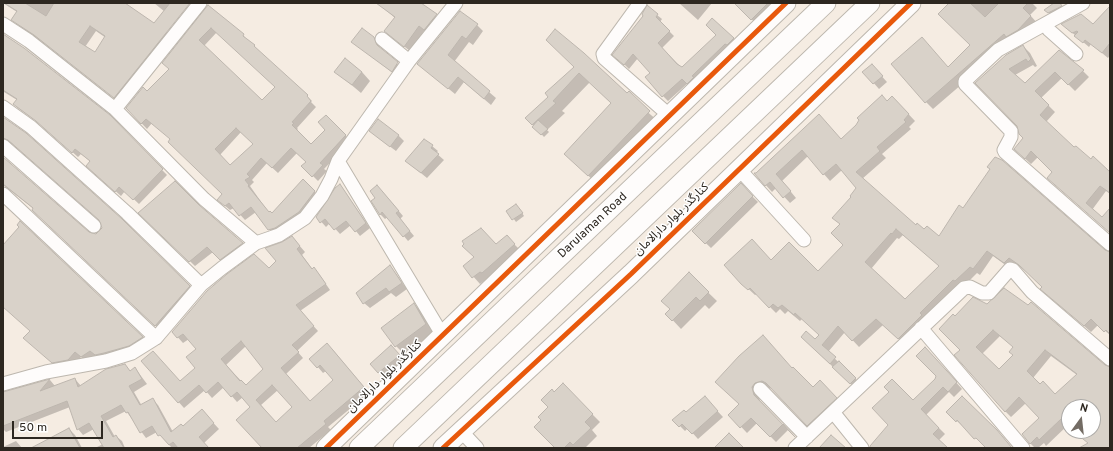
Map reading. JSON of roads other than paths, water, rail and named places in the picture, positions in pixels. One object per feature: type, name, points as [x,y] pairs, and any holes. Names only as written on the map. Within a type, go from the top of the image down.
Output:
[{"type":"street","points":[[115,108],[200,3]]},
{"type":"street","points":[[3,384],[46,372],[106,362],[132,353],[156,338],[201,285],[256,243],[279,235],[305,218],[322,196],[338,161],[409,61],[456,3]]},
{"type":"street","points":[[640,3],[605,51],[604,58],[670,116]]},
{"type":"street","name":"کنارگذر بلوار دارالامان","points":[[326,448],[786,3]]},
{"type":"street","name":"Darulaman Road","points":[[359,448],[826,3]]},
{"type":"street","points":[[403,448],[870,3]]},
{"type":"street","name":"کنارگذر بلوار دارالامان","points":[[443,448],[631,274],[911,3]]},
{"type":"street","points":[[1083,3],[998,50],[965,81],[965,84],[1011,131],[1011,137],[1004,150],[1005,152],[1110,244]]},
{"type":"street","points":[[3,24],[30,41],[115,108],[204,199],[256,243]]},
{"type":"street","points":[[1045,24],[1049,30],[1076,54]]},
{"type":"street","points":[[382,39],[409,61]]},
{"type":"street","points":[[3,107],[31,127],[54,147],[127,213],[201,285]]},
{"type":"street","points":[[3,146],[94,226]]},
{"type":"street","points":[[338,161],[442,336]]},
{"type":"street","points":[[739,169],[804,240]]},
{"type":"street","points":[[3,194],[156,338]]},
{"type":"street","points":[[795,448],[921,328],[967,287],[982,293],[990,293],[1010,269],[1013,270],[1032,292],[1110,359]]},
{"type":"street","points":[[921,328],[1022,448]]},
{"type":"street","points":[[760,389],[807,437]]},
{"type":"street","points":[[833,412],[862,448]]},
{"type":"street","points":[[461,431],[477,448]]}]
